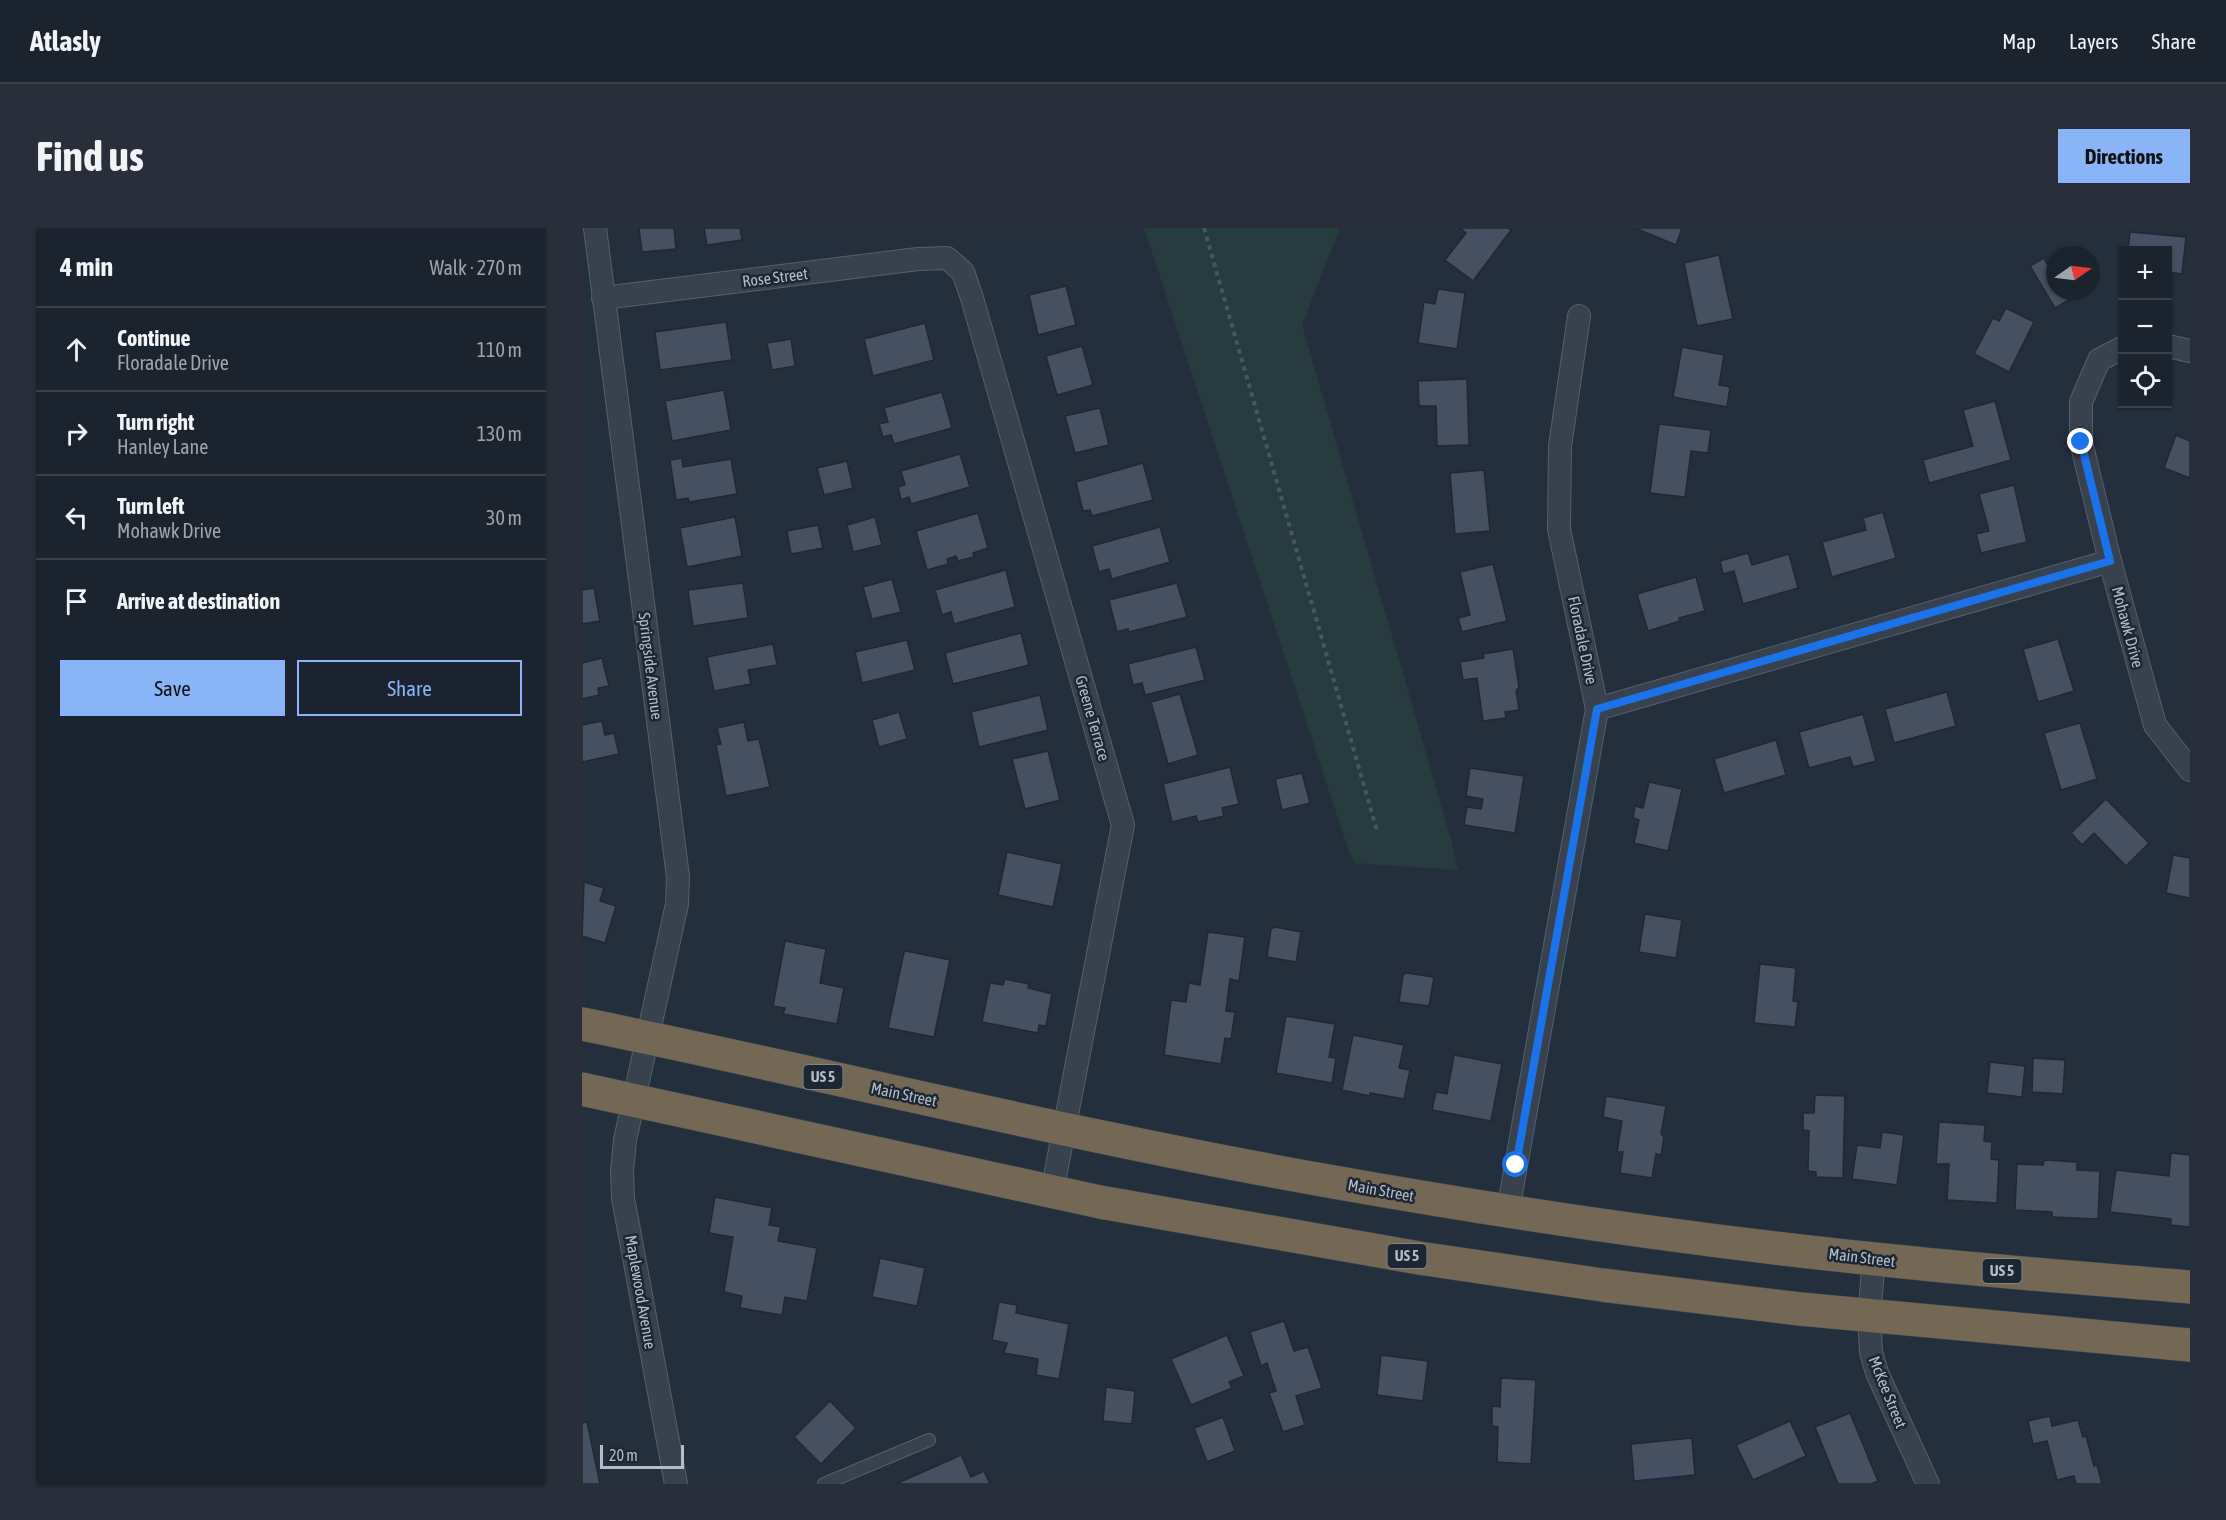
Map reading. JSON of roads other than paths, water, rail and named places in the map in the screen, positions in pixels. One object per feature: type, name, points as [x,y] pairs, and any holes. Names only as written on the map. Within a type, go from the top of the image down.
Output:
[{"type":"highway","name":"Main Street","points":[[582,1024],[1065,1130],[1294,1175],[1508,1211],[1874,1259],[2190,1287]]},
{"type":"highway","name":"US 5","points":[[582,1089],[1053,1192],[1258,1231],[1493,1269],[1671,1294],[1869,1317],[2190,1345]]},
{"type":"street","name":"Springside Avenue","points":[[595,228],[678,877],[677,904],[633,1100]]},
{"type":"street","name":"Rose Street","points":[[603,298],[906,260],[947,258]]},
{"type":"street","name":"Greene Terrace","points":[[947,258],[963,272],[972,298],[1123,825],[1053,1192]]},
{"type":"street","name":"Floradale Drive","points":[[1508,1211],[1597,709],[1559,529],[1560,446],[1579,316]]},
{"type":"street","points":[[2172,347],[2190,351]]},
{"type":"street","name":"Mohawk Drive","points":[[2118,350],[2099,360],[2080,402],[2081,442],[2110,561],[2155,725],[2190,770]]},
{"type":"street","points":[[1597,709],[2110,561]]},
{"type":"street","name":"Maplewood Avenue","points":[[633,1100],[625,1140],[622,1172],[623,1198],[676,1484]]},
{"type":"street","name":"McKee Street","points":[[1874,1259],[1869,1317],[1869,1340],[1873,1363],[1928,1484]]},
{"type":"lane","points":[[824,1484],[929,1440]]}]
